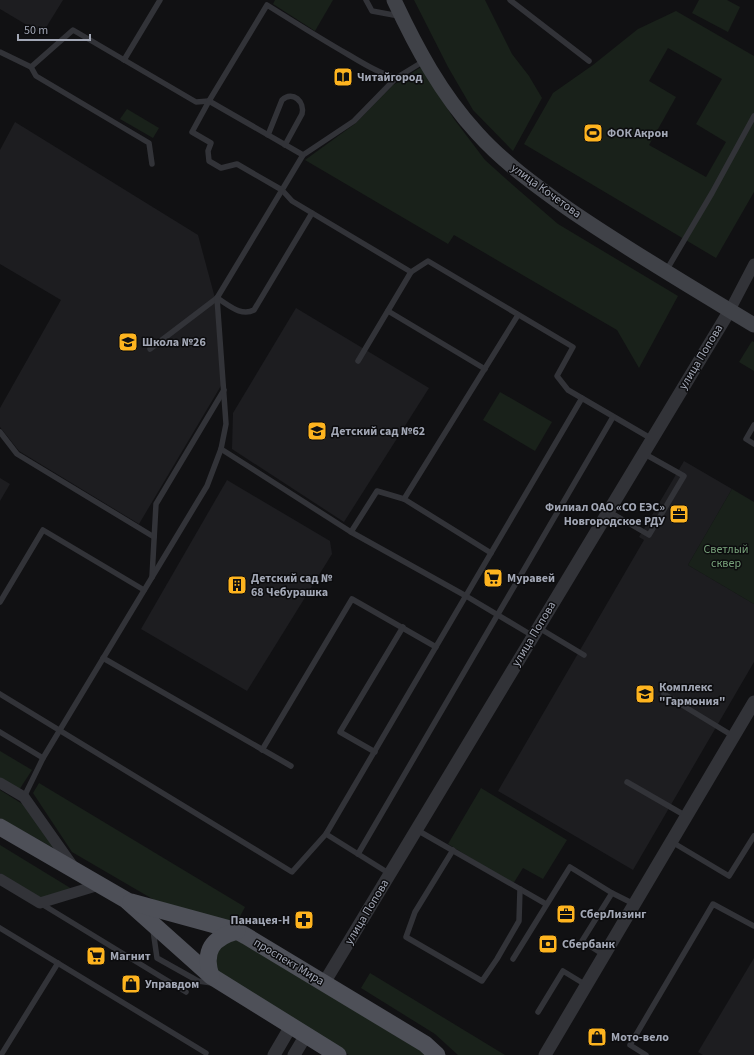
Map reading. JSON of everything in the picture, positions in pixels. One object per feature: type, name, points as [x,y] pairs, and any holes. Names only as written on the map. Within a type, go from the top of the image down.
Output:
[{"type":"main road","name":"улица Кочетова","points":[[394,0],[425,61],[448,99],[477,133],[503,159],[528,180],[598,229],[754,325]]},
{"type":"main road","name":"проспект Мира","points":[[0,827],[126,900],[237,931],[426,1044],[434,1053]]},
{"type":"main road","name":"проспект Мира","points":[[126,900],[216,980],[338,1055]]},
{"type":"main road","points":[[216,980],[208,967],[211,946],[223,935],[237,931]]},
{"type":"street","name":"улица Попова","points":[[324,983],[730,310],[754,264]]},
{"type":"street","points":[[545,1055],[754,702]]},
{"type":"street","points":[[0,783],[24,797],[75,871]]},
{"type":"street","points":[[0,879],[40,904],[99,885]]},
{"type":"street","points":[[274,1055],[291,1026]]},
{"type":"street","points":[[294,1055],[306,1035]]},
{"type":"lane","points":[[124,60],[160,0]]},
{"type":"lane","points":[[366,0],[372,11],[402,16]]},
{"type":"lane","points":[[510,0],[589,62]]},
{"type":"lane","points":[[396,78],[382,74],[327,42],[268,3],[192,132],[211,143],[208,151],[209,161],[221,168],[237,164],[282,190],[292,201],[411,272]]},
{"type":"lane","points":[[31,67],[73,30],[196,102],[209,101],[303,155]]},
{"type":"lane","points":[[0,52],[31,67],[36,76],[149,143],[152,164]]},
{"type":"lane","points":[[150,349],[217,298],[303,155],[354,120],[396,78],[425,61]]},
{"type":"lane","points":[[268,135],[282,100],[285,97],[290,96],[297,98],[302,105],[302,114],[285,145]]},
{"type":"lane","points":[[666,271],[712,193],[754,116]]},
{"type":"lane","points":[[217,298],[242,313],[249,313],[254,310],[312,213]]},
{"type":"lane","points":[[358,361],[411,272],[428,261],[573,347],[557,376],[568,390],[652,439]]},
{"type":"lane","points":[[24,797],[43,758],[59,730],[207,486],[221,449],[226,424],[217,298]]},
{"type":"lane","points":[[388,311],[484,369]]},
{"type":"lane","points":[[404,499],[518,315]]},
{"type":"lane","points":[[151,578],[156,504],[224,390]]},
{"type":"lane","points":[[0,694],[292,872],[326,834],[582,398]]},
{"type":"lane","points":[[358,854],[613,417]]},
{"type":"lane","points":[[754,425],[746,439],[754,444]]},
{"type":"lane","points":[[0,432],[17,454],[154,537]]},
{"type":"lane","points":[[221,449],[351,532],[497,615],[584,655]]},
{"type":"lane","points":[[608,511],[649,535],[684,476],[643,453]]},
{"type":"lane","points":[[351,532],[376,491],[404,499],[491,553]]},
{"type":"lane","points":[[0,602],[43,530],[144,590]]},
{"type":"lane","points":[[262,750],[352,599],[436,647]]},
{"type":"lane","points":[[375,752],[340,732],[402,627]]},
{"type":"lane","points":[[103,658],[290,766]]},
{"type":"lane","points":[[664,694],[734,736]]},
{"type":"lane","points":[[0,732],[43,758]]},
{"type":"lane","points":[[627,782],[686,817]]},
{"type":"lane","points":[[417,830],[546,904]]},
{"type":"lane","points":[[326,834],[390,874]]},
{"type":"lane","points":[[671,842],[729,876],[754,836]]},
{"type":"lane","points":[[452,850],[415,912],[406,937],[482,981],[497,959],[519,921],[520,890]]},
{"type":"lane","points":[[513,959],[570,867],[612,893],[635,904]]},
{"type":"lane","points":[[604,955],[582,941],[612,893]]},
{"type":"lane","points":[[40,904],[186,992]]},
{"type":"lane","points":[[646,1055],[630,1045],[713,904],[754,926]]},
{"type":"lane","points":[[0,928],[206,1053]]},
{"type":"lane","points":[[2,1055],[58,963]]},
{"type":"lane","points":[[538,1012],[563,971],[586,985]]},
{"type":"shaded area","points":[[0,0],[63,0],[42,34],[0,9]]},
{"type":"shaded area","name":"Школа №26","points":[[15,122],[198,235],[215,298],[222,384],[139,524],[19,451],[0,427],[0,408],[61,300],[0,264],[0,150]]},
{"type":"shaded area","name":"Детский сад №62","points":[[296,308],[429,388],[344,522],[232,449],[233,413]]},
{"type":"shaded area","name":"Комплекс \"Гармония\"","points":[[684,461],[732,489],[688,565],[754,604],[754,662],[633,870],[498,791],[644,540],[639,537]]},
{"type":"shaded area","points":[[0,478],[10,484],[0,501]]},
{"type":"shaded area","points":[[227,480],[330,541],[332,554],[247,691],[141,629]]},
{"type":"shaded area","points":[[754,958],[754,1055],[703,1055],[698,1052]]},
{"type":"green space","points":[[275,0],[333,0],[315,31],[273,4]]},
{"type":"green space","points":[[414,0],[485,0],[512,54],[529,76],[542,98],[513,151],[473,110],[448,67]]},
{"type":"green space","points":[[699,0],[727,0],[740,7],[728,32],[692,13]]},
{"type":"green space","name":"ФОК Акрон","points":[[676,11],[754,56],[754,192],[716,258],[524,144],[553,93],[593,65],[638,29]],"holes":[[[668,48],[722,79],[696,124],[726,142],[706,177],[649,145],[676,97],[649,81]]]},
{"type":"green space","points":[[421,67],[454,119],[485,160],[514,186],[558,224],[678,296],[639,368],[617,330],[454,235],[448,244],[305,160],[356,123],[392,86]]},
{"type":"green space","points":[[127,109],[159,128],[153,138],[120,119]]},
{"type":"green space","points":[[752,341],[754,342],[754,371],[739,362]]},
{"type":"green space","points":[[500,392],[552,422],[535,451],[483,420]]},
{"type":"green space","name":"Светлый сквер","points":[[732,489],[754,502],[754,604],[688,565]]},
{"type":"green space","points":[[0,751],[32,770],[19,790],[0,779]]},
{"type":"green space","points":[[39,783],[245,907],[236,924],[168,908],[72,852],[33,793]]},
{"type":"green space","points":[[481,788],[567,840],[543,879],[523,868],[513,884],[448,844]]},
{"type":"green space","points":[[0,790],[24,805],[57,850],[0,818]]},
{"type":"green space","points":[[0,845],[72,889],[41,898],[0,873]]},
{"type":"green space","points":[[235,937],[427,1055],[349,1055],[217,975],[215,949]]},
{"type":"green space","points":[[370,973],[505,1055],[458,1055],[435,1034],[361,988]]},
{"type":"place","name":"Читайгород","points":[[343,77]]},
{"type":"place","name":"ФОК Акрон","points":[[593,133]]},
{"type":"place","name":"Школа №26","points":[[128,342]]},
{"type":"place","name":"Детский сад №62","points":[[317,431]]},
{"type":"place","name":"Филиал ОАО «СО ЕЭС» Новгородское РДУ","points":[[679,514]]},
{"type":"place","name":"Муравей","points":[[493,578]]},
{"type":"place","name":"Детский сад № 68 Чебурашка","points":[[237,585]]},
{"type":"place","name":"Комплекс \"Гармония\"","points":[[645,694]]},
{"type":"place","name":"СберЛизинг","points":[[566,914]]},
{"type":"place","name":"Панацея-Н","points":[[304,920]]},
{"type":"place","name":"Сбербанк","points":[[548,944]]},
{"type":"place","name":"Магнит","points":[[96,956]]},
{"type":"place","name":"Управдом","points":[[131,984]]},
{"type":"place","name":"Мото-вело","points":[[597,1037]]}]
